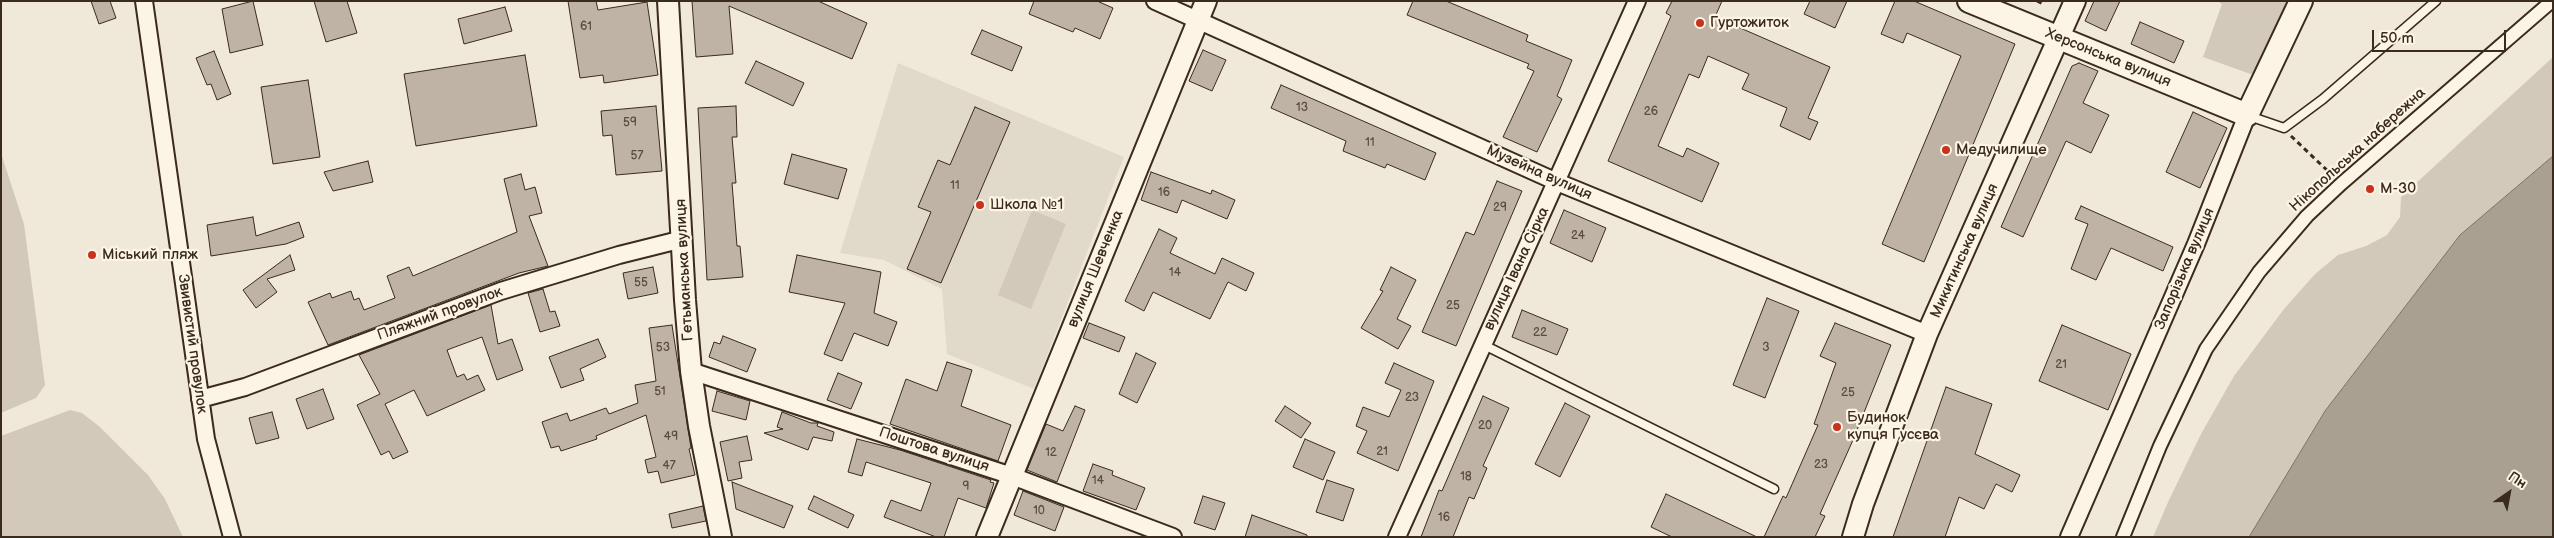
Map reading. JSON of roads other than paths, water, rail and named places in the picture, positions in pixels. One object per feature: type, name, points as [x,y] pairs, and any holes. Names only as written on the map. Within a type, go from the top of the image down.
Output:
[{"type":"main road","name":"Херсонська вулиця","points":[[1969,1],[2247,115]]},
{"type":"main road","name":"Запорізька вулиця","points":[[2247,115],[2301,1]]},
{"type":"street","name":"Звивистий провулок","points":[[144,1],[206,439],[232,537]]},
{"type":"street","name":"Гетьманська вулиця","points":[[668,1],[691,371],[699,426],[721,537]]},
{"type":"street","name":"Музейна вулиця","points":[[1155,1],[1557,182],[1927,334]]},
{"type":"street","name":"вулиця Шевченка","points":[[986,537],[1206,1]]},
{"type":"street","name":"вулиця Івана Сірка","points":[[1396,537],[1557,182],[1636,1]]},
{"type":"street","name":"Микитинська вулиця","points":[[1853,537],[1863,504],[1927,334],[2075,1]]},
{"type":"street","name":"Нікопольська набережна","points":[[2122,537],[2160,446],[2206,349],[2259,272],[2307,216],[2341,184],[2552,1]]},
{"type":"street","name":"Запорізька вулиця","points":[[2068,537],[2196,244],[2247,115]]},
{"type":"street","name":"Пляжний провулок","points":[[200,399],[245,387],[501,291],[619,255],[683,239]]},
{"type":"street","name":"Поштова вулиця","points":[[691,371],[1012,476],[1174,537]]},
{"type":"street","name":"Микитинська вулиця","points":[[1848,537],[1863,504]]},
{"type":"lane","points":[[2247,115],[2284,128],[2323,99],[2436,1]]},
{"type":"lane","points":[[1482,344],[1774,489]]},
{"type":"place","name":"Гуртожиток","points":[[1700,23]]},
{"type":"place","name":"Медучилище","points":[[1946,150]]},
{"type":"place","name":"М-30","points":[[2370,189]]},
{"type":"place","name":"Школа №1","points":[[980,205]]},
{"type":"place","name":"Міський пляж","points":[[92,255]]},
{"type":"place","name":"Будинок купця Гусєва","points":[[1837,427]]}]
